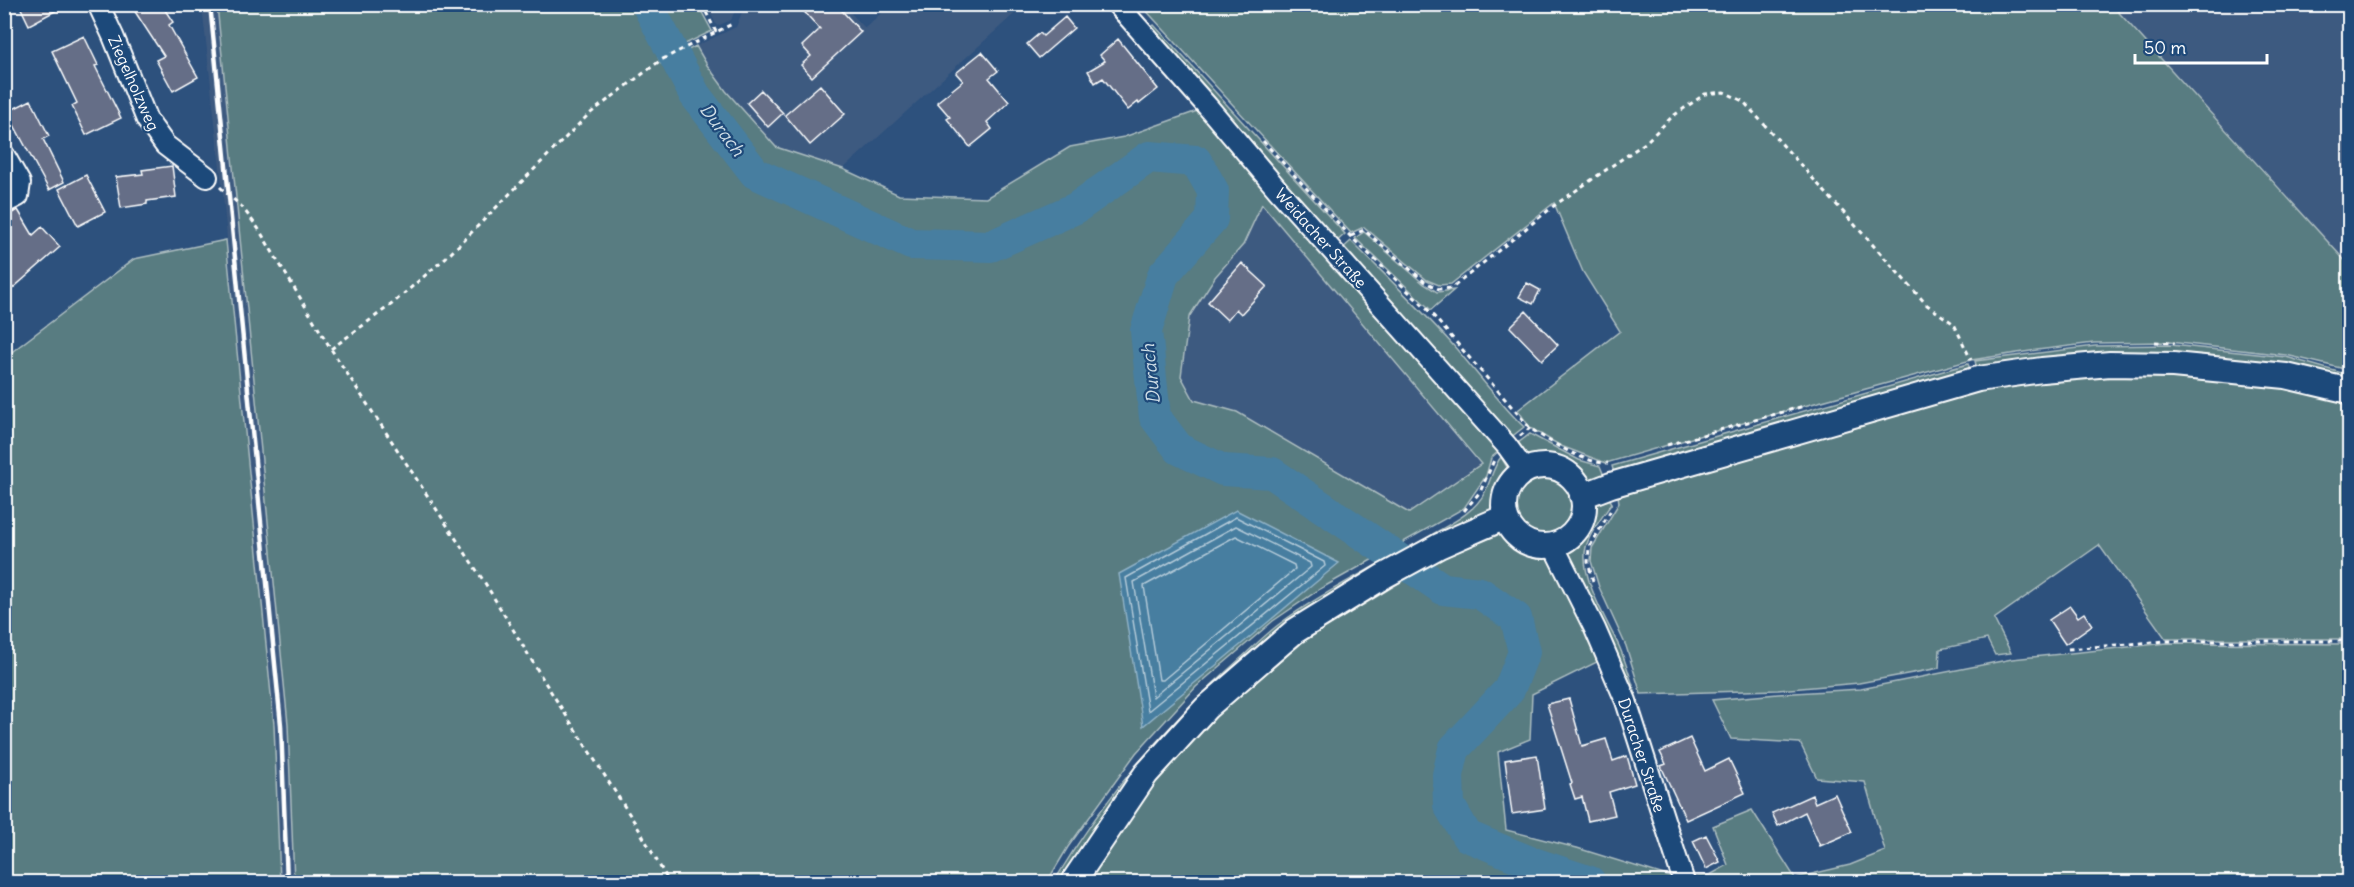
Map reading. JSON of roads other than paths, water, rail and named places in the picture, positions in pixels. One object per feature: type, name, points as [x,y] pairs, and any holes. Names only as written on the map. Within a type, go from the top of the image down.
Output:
[{"type":"street","name":"Ziegelholzweg","points":[[98,4],[147,120],[165,145],[207,177]]},
{"type":"street","name":"Weidacher Straße","points":[[1117,4],[1195,91],[1284,197],[1507,446],[1525,471]]},
{"type":"street","points":[[4,155],[20,183],[18,196],[4,203]]},
{"type":"street","points":[[1582,496],[1611,485],[1978,379],[2042,370],[2110,364],[2173,365],[2286,376],[2349,391]]},
{"type":"street","points":[[1548,466],[1570,476],[1578,485],[1582,496],[1584,509],[1581,521],[1564,541],[1553,545],[1540,546],[1528,543],[1510,528],[1505,517],[1504,503],[1507,490],[1514,479],[1536,467],[1548,466]]},
{"type":"street","points":[[1073,882],[1146,774],[1206,708],[1295,631],[1384,576],[1439,546],[1505,517]]},
{"type":"street","name":"Duracher Straße","points":[[1553,545],[1595,629],[1626,701],[1683,882]]},
{"type":"water","points":[[1236,510],[1339,563],[1143,726],[1119,574]]},
{"type":"waterway","name":"Durach","points":[[647,4],[695,95],[755,173],[911,244],[991,246],[1076,208],[1149,157],[1196,161],[1213,191],[1212,219],[1163,275],[1146,331],[1155,417],[1179,449],[1223,470],[1272,473],[1443,589],[1480,593],[1516,618],[1524,652],[1509,690],[1454,749],[1448,775],[1449,805],[1467,836],[1530,862],[1590,882]]},
{"type":"railway","points":[[210,4],[281,725],[287,882]]}]
